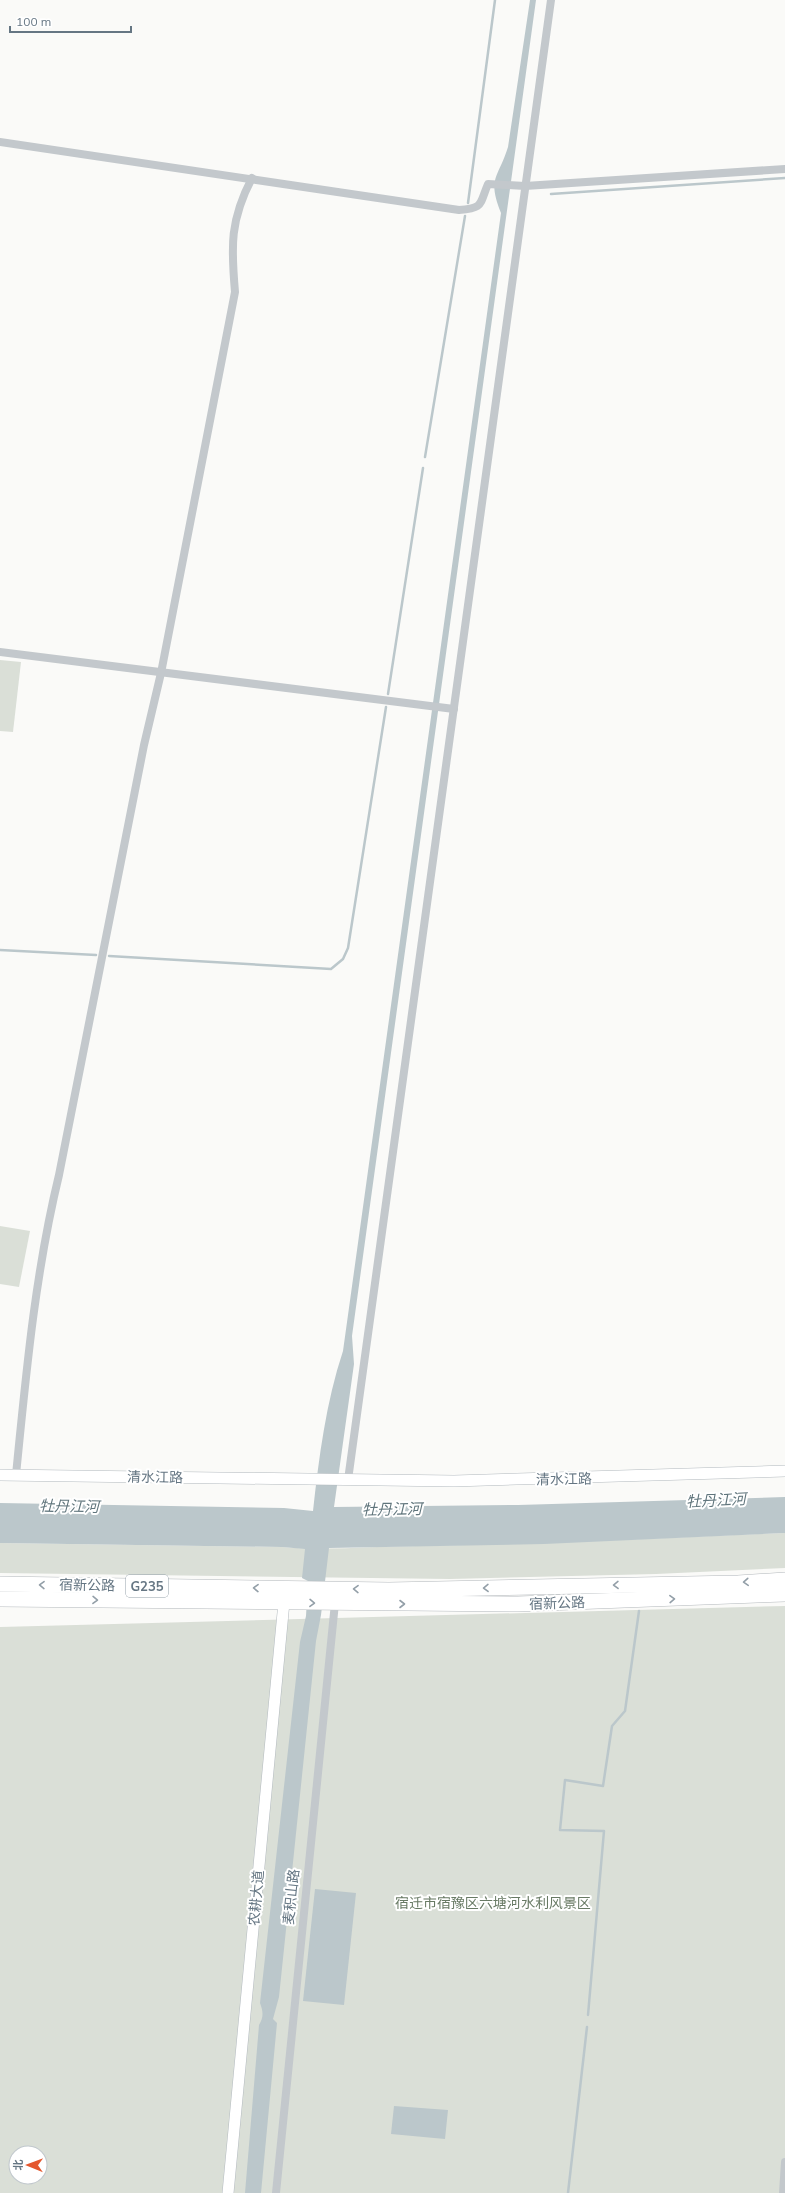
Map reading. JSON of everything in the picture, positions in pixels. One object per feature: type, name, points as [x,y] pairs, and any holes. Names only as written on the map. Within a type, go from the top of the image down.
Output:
[{"type":"highway","name":"宿新公路","points":[[331,1598],[389,1590],[706,1584],[785,1580]]},
{"type":"highway","name":"宿新公路","points":[[0,1584],[291,1598]]},
{"type":"highway","name":"宿新公路","points":[[331,1598],[518,1604],[785,1594]]},
{"type":"highway","name":"宿新公路","points":[[0,1599],[291,1598]]},
{"type":"highway","points":[[291,1598],[331,1598]]},
{"type":"street","points":[[345,1479],[450,708],[551,0]]},
{"type":"street","points":[[0,142],[252,178],[459,210],[475,209],[480,205],[488,184],[525,186],[785,169]]},
{"type":"street","points":[[16,1475],[25,1370],[43,1245],[59,1175],[142,753],[161,673],[235,292],[233,256],[236,213],[252,178]]},
{"type":"street","points":[[0,652],[450,708]]},
{"type":"street","name":"清水江路","points":[[0,1475],[454,1481],[562,1479],[785,1471]]},
{"type":"street","name":"农耕大道","points":[[228,2193],[291,1598]]},
{"type":"street","name":"麦积山路","points":[[276,2193],[331,1598]]},
{"type":"street","points":[[783,2193],[785,2162]]},
{"type":"green space","points":[[0,660],[21,662],[13,732],[0,731]]},
{"type":"green space","points":[[0,1226],[30,1231],[19,1287],[0,1284]]},
{"type":"green space","points":[[785,1533],[785,1568],[656,1574],[450,1579],[0,1573],[0,1543],[333,1548],[556,1542]]},
{"type":"green space","name":"宿迁市宿豫区六塘河水利风景区","points":[[785,1606],[785,2193],[0,2193],[0,1627]]},
{"type":"water","name":"牡丹江河","points":[[530,0],[536,0],[352,1336],[354,1364],[334,1507],[518,1505],[785,1497],[785,1533],[544,1544],[329,1548],[321,1615],[316,1641],[279,1997],[273,2019],[277,2023],[261,2193],[245,2193],[259,2025],[262,2017],[260,2003],[300,1642],[306,1616],[308,1581],[302,1578],[305,1549],[282,1547],[0,1543],[0,1503],[284,1508],[313,1511],[328,1410],[343,1351],[501,213],[494,185],[508,147]]},
{"type":"water","points":[[315,1889],[356,1893],[344,2005],[303,2001]]},
{"type":"water","points":[[394,2106],[448,2110],[445,2139],[391,2134]]},
{"type":"waterway","points":[[468,203],[495,0]]},
{"type":"waterway","points":[[551,194],[785,178]]},
{"type":"waterway","points":[[425,457],[465,216]]},
{"type":"waterway","points":[[388,694],[423,468]]},
{"type":"waterway","points":[[109,956],[331,969],[343,959],[348,948],[386,707]]},
{"type":"waterway","points":[[0,950],[96,955]]},
{"type":"waterway","points":[[588,2015],[604,1831],[560,1830],[565,1780],[603,1786],[612,1726],[625,1711],[639,1611]]},
{"type":"waterway","points":[[568,2193],[587,2027]]}]
